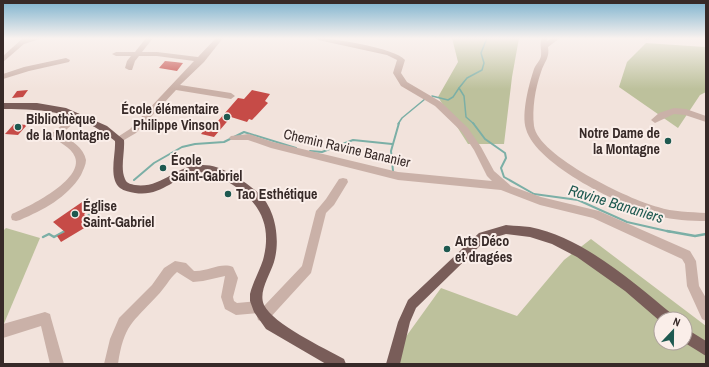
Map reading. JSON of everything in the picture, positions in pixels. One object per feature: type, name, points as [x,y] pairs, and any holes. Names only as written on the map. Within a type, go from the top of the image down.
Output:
[{"type":"main road","points":[[6,107],[55,108],[104,128],[120,140],[119,176],[121,182],[129,188],[139,190],[154,189],[186,173],[203,168],[218,173],[252,194],[262,203],[267,214],[271,249],[268,263],[258,284],[255,295],[260,311],[272,324],[339,364]]},
{"type":"main road","points":[[393,364],[399,348],[404,322],[412,304],[483,236],[493,231],[517,230],[545,236],[560,242],[584,255],[619,279],[657,311]]},
{"type":"main road","points":[[693,340],[706,349]]},
{"type":"street","points":[[129,68],[131,61],[135,55]]},
{"type":"street","points":[[161,55],[201,60]]},
{"type":"street","points":[[120,140],[133,131],[205,55]]},
{"type":"street","points":[[392,55],[400,58],[401,60],[397,73],[401,80],[438,104],[454,118],[472,138],[490,173],[503,186],[515,193],[540,201],[595,214],[680,251],[690,259],[692,282],[704,305],[706,315]]},
{"type":"street","points":[[545,55],[539,66],[531,100],[530,129],[535,139],[555,158],[572,170],[597,186],[628,202],[673,215],[706,218]]},
{"type":"street","points":[[3,77],[27,69],[66,60]]},
{"type":"street","points":[[175,87],[231,96]]},
{"type":"street","points":[[654,120],[670,111],[684,112],[706,119]]},
{"type":"street","points":[[16,217],[58,195],[70,183],[79,170],[81,162],[80,155],[55,134],[77,116]]},
{"type":"street","name":"Chemin Ravine Bananier","points":[[234,138],[249,137],[271,145],[398,176],[503,186]]},
{"type":"street","points":[[112,364],[114,345],[125,319],[154,291],[175,266],[182,267],[188,274],[195,276],[229,271],[232,278],[227,297],[229,305],[236,309],[260,311],[307,269],[321,211],[330,202],[343,182]]},
{"type":"street","points":[[3,331],[45,318],[57,364]]},
{"type":"green space","points":[[456,55],[516,55],[504,144],[468,144],[438,97],[458,62]]},
{"type":"green space","points":[[634,55],[706,55],[706,92],[700,95],[678,128],[619,87],[627,62]]},
{"type":"green space","points":[[6,228],[40,238],[3,326],[3,231]]},
{"type":"green space","points":[[591,239],[686,311],[653,311],[653,351],[693,351],[693,316],[706,326],[706,364],[398,364],[392,356],[441,288],[517,316],[564,260]]},
{"type":"building","points":[[165,61],[183,63],[177,71],[159,68]]},
{"type":"building","points":[[28,90],[23,97],[12,98],[17,91]]},
{"type":"building","points":[[252,90],[270,94],[265,101],[268,103],[252,120],[249,119],[247,122],[231,117],[214,137],[201,134],[206,128],[211,129],[238,98],[244,99]]},
{"type":"building","name":"Bibliothèque de la Montagne","points":[[14,124],[27,125],[18,135],[5,134]]},
{"type":"building","points":[[85,200],[94,207],[84,214],[91,224],[61,242],[57,236],[65,232],[53,222]]},
{"type":"waterway","name":"Ravine Bananiers","points":[[459,88],[467,78],[482,70],[484,63],[482,55]]},
{"type":"waterway","points":[[432,96],[448,100],[453,97],[459,88]]},
{"type":"waterway","name":"Ravine Bananiers","points":[[459,88],[464,96],[466,117],[473,123]]},
{"type":"waterway","points":[[398,124],[402,118],[425,99]]},
{"type":"waterway","points":[[393,171],[391,151],[399,123]]},
{"type":"waterway","name":"Ravine Bananiers","points":[[473,123],[485,139],[505,153],[506,158],[501,168],[504,177],[534,194],[578,200],[627,222],[671,232]]},
{"type":"waterway","points":[[134,180],[154,163],[182,147],[195,144],[224,142],[244,132],[296,148]]},
{"type":"waterway","points":[[310,151],[322,152],[353,140],[392,144]]},
{"type":"waterway","points":[[84,218],[98,209],[103,208]]},
{"type":"waterway","points":[[43,237],[49,234],[54,237],[65,231],[63,232]]},
{"type":"waterway","name":"Ravine Bananiers","points":[[667,231],[695,236],[706,234]]},
{"type":"place","name":"École élémentaire Philippe Vinson","points":[[227,117]]},
{"type":"place","name":"Bibliothèque de la Montagne","points":[[18,127]]},
{"type":"place","name":"Notre Dame de la Montagne","points":[[668,141]]},
{"type":"place","name":"École Saint-Gabriel","points":[[163,168]]},
{"type":"place","name":"Tao Esthétique","points":[[228,194]]},
{"type":"place","name":"Église Saint-Gabriel","points":[[75,214]]},
{"type":"place","name":"Arts Déco et dragées","points":[[447,249]]}]
